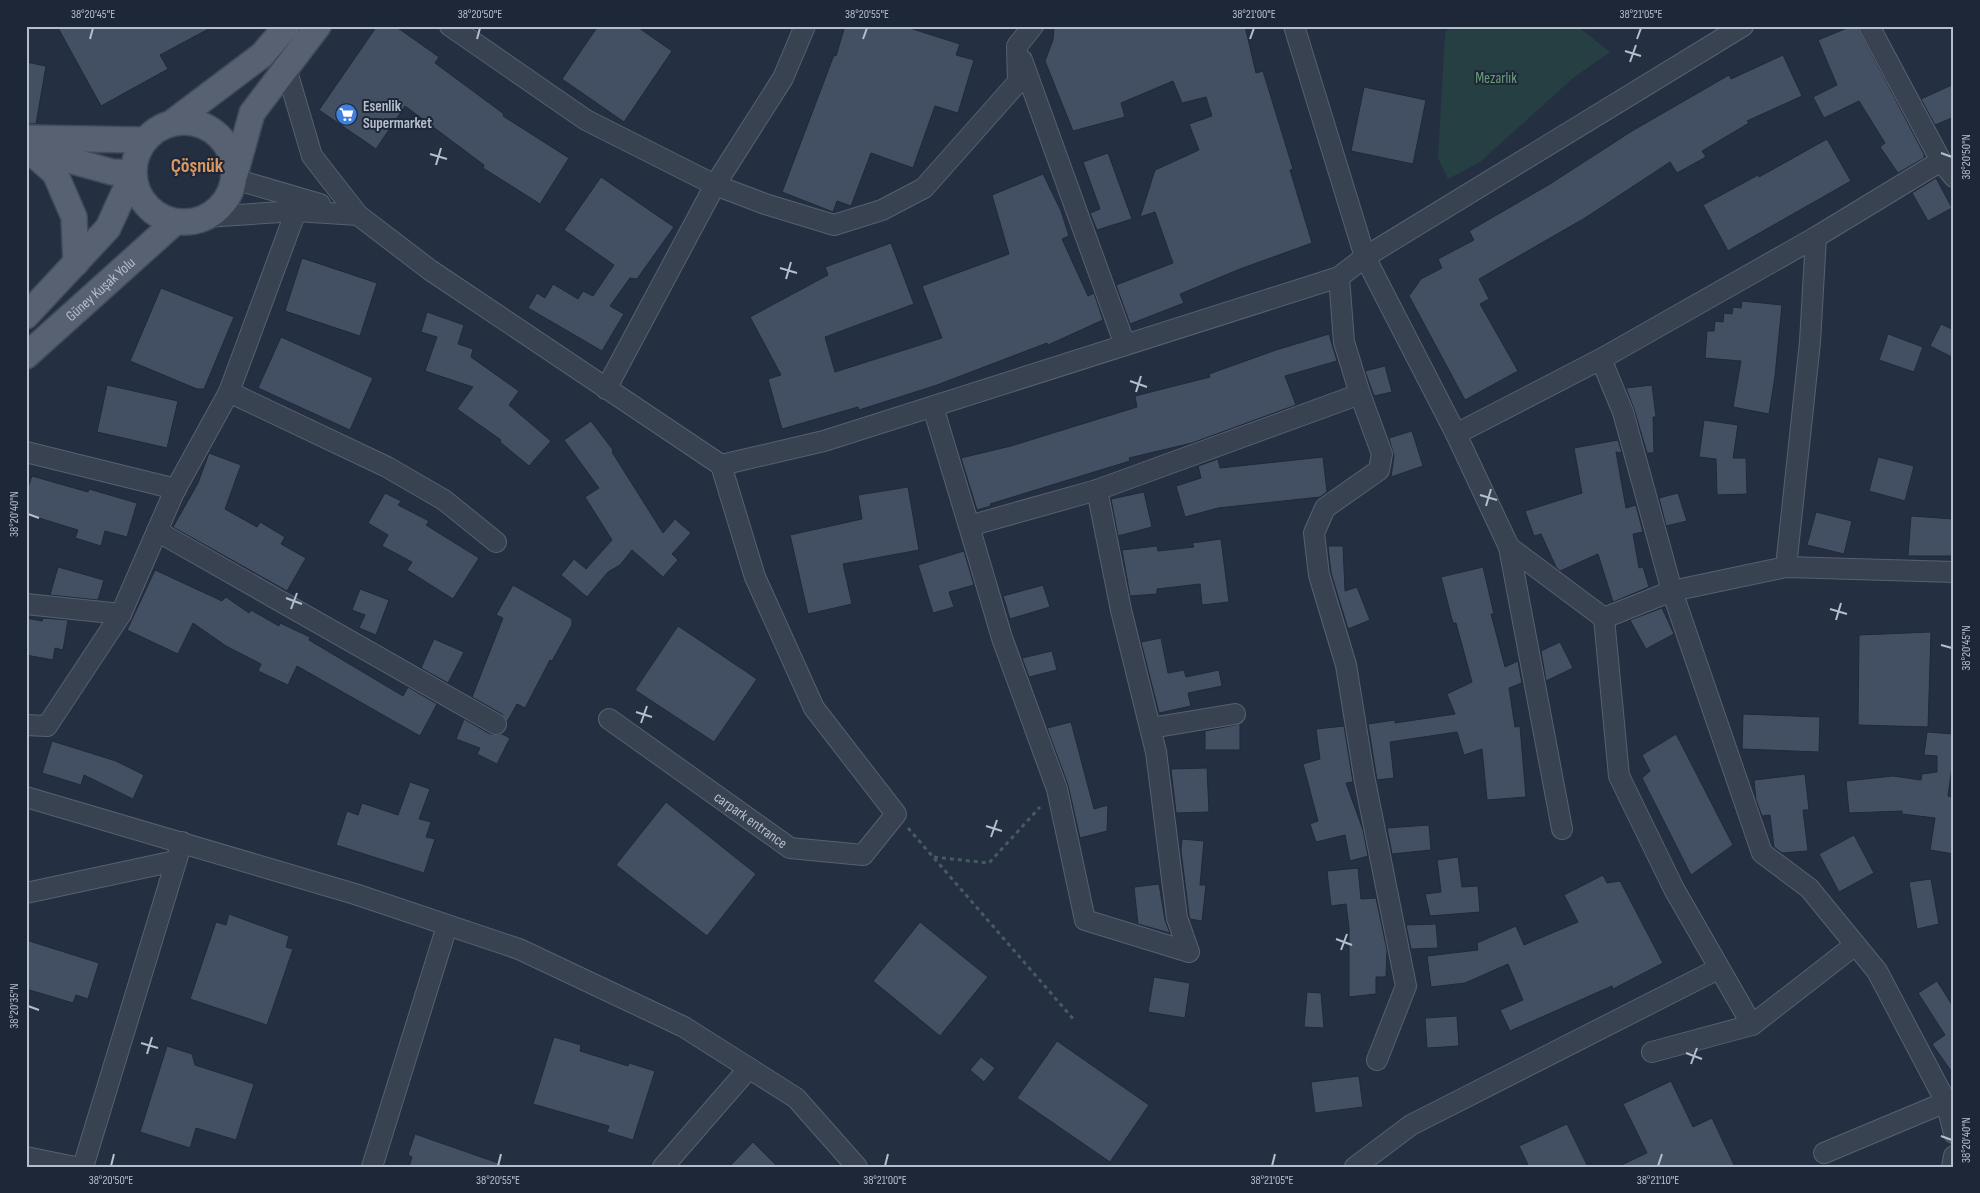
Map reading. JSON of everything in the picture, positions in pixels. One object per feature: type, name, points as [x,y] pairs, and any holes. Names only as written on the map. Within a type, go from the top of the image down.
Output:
[{"type":"main road","points":[[287,26],[262,55],[173,122],[157,129],[144,140],[135,156],[133,173],[136,190],[145,205],[158,216],[175,222],[191,222],[206,217],[220,208],[229,195],[252,113],[318,26]]},
{"type":"main road","points":[[173,122],[190,122],[205,126],[218,135],[228,148],[233,163],[234,179]]},
{"type":"main road","points":[[26,138],[144,140]]},
{"type":"main road","points":[[26,150],[112,172],[133,173]]},
{"type":"main road","points":[[26,150],[35,154],[55,173],[74,217],[76,263]]},
{"type":"main road","points":[[26,316],[108,228],[133,173]]},
{"type":"main road","name":"Güney Kuşak Yolu","points":[[26,356],[175,222]]},
{"type":"street","points":[[450,26],[586,120],[715,185],[765,204],[834,225],[882,210],[924,188],[1018,82],[1017,46],[1033,26]]},
{"type":"street","points":[[606,389],[715,185],[783,78],[805,26]]},
{"type":"street","points":[[1294,26],[1365,257],[1456,434],[1508,547],[1562,829]]},
{"type":"street","points":[[721,465],[824,441],[1339,277],[1365,257],[1743,26]]},
{"type":"street","points":[[1869,26],[1941,161],[1954,177]]},
{"type":"street","points":[[1017,46],[1125,345]]},
{"type":"street","points":[[286,68],[312,156],[358,215],[430,270],[721,465],[755,577],[814,708],[896,814]]},
{"type":"street","points":[[1456,434],[1601,359],[1816,237],[1941,161]]},
{"type":"street","points":[[234,179],[358,215]]},
{"type":"street","points":[[206,217],[296,211],[358,215]]},
{"type":"street","points":[[26,725],[47,726],[121,614],[176,489],[229,392],[296,211]]},
{"type":"street","points":[[1786,567],[1810,342],[1816,237]]},
{"type":"street","points":[[1339,277],[1344,342],[1360,394],[1382,454],[1379,470],[1325,508],[1314,533],[1319,575],[1346,665],[1364,776],[1406,986],[1377,1060]]},
{"type":"street","points":[[1601,359],[1623,412],[1672,592],[1762,853],[1809,888],[1876,971],[1951,1120],[1824,1153]]},
{"type":"street","points":[[229,392],[387,467],[444,500],[496,542]]},
{"type":"street","points":[[969,526],[1097,490],[1360,394]]},
{"type":"street","points":[[933,407],[1002,638],[1057,789],[1085,920],[1189,952],[1177,918],[1156,752],[1121,610],[1097,490]]},
{"type":"street","points":[[26,452],[176,489]]},
{"type":"street","points":[[157,532],[496,724]]},
{"type":"street","points":[[1508,547],[1604,618],[1619,776],[1674,889],[1718,969],[1752,1025]]},
{"type":"street","points":[[1604,618],[1672,592],[1786,567],[1954,572]]},
{"type":"street","points":[[26,604],[121,614]]},
{"type":"street","points":[[1151,728],[1235,714]]},
{"type":"street","name":"carpark entrance","points":[[609,719],[790,848],[863,855],[896,814]]},
{"type":"street","points":[[26,797],[355,894],[519,949],[684,1027],[796,1098],[857,1167]]},
{"type":"street","points":[[83,1167],[182,842]]},
{"type":"street","points":[[26,893],[175,861]]},
{"type":"street","points":[[372,1167],[448,926]]},
{"type":"street","points":[[1652,1052],[1752,1025],[1854,945]]},
{"type":"street","points":[[1355,1167],[1411,1125],[1718,969]]},
{"type":"street","points":[[663,1167],[749,1068]]},
{"type":"street","points":[[1952,1167],[1954,1156]]},
{"type":"street","points":[[26,1157],[74,1167]]},
{"type":"path","points":[[933,857],[989,863],[1057,789]]},
{"type":"path","points":[[896,814],[1075,1021]]},
{"type":"green space","name":"Mezarlık","points":[[1450,26],[1577,26],[1610,52],[1573,78],[1480,162],[1448,179],[1438,158],[1445,34]]},
{"type":"building","points":[[57,26],[214,26],[160,55],[168,69],[101,106]]},
{"type":"building","points":[[377,26],[395,26],[439,57],[435,63],[504,114],[503,116],[569,158],[540,204],[483,168],[484,165],[405,106],[376,149],[319,110]]},
{"type":"building","points":[[598,26],[636,26],[672,51],[624,122],[562,79]]},
{"type":"building","points":[[845,26],[903,26],[960,44],[956,55],[974,60],[958,113],[935,106],[913,168],[871,153],[851,206],[837,201],[833,212],[782,192],[834,55],[836,56]]},
{"type":"building","points":[[1054,26],[1245,26],[1256,73],[1263,71],[1293,169],[1290,170],[1312,243],[1240,269],[1180,294],[1184,303],[1130,324],[1116,285],[1173,263],[1155,212],[1140,217],[1155,170],[1199,150],[1189,124],[1212,116],[1206,97],[1182,103],[1173,81],[1121,103],[1125,117],[1073,131],[1045,61],[1053,40]]},
{"type":"building","points":[[1852,26],[1857,26],[1924,154],[1924,158],[1898,173],[1880,147],[1885,143],[1859,101],[1824,118],[1813,97],[1837,85],[1818,40]]},
{"type":"building","points":[[1783,55],[1802,96],[1747,121],[1749,123],[1702,151],[1706,157],[1677,173],[1670,162],[1585,218],[1479,279],[1489,299],[1480,304],[1518,371],[1465,400],[1409,296],[1421,279],[1442,268],[1438,259],[1474,240],[1469,231],[1550,184],[1632,131],[1729,75],[1731,79]]},
{"type":"building","points":[[26,62],[46,66],[36,124],[26,124]]},
{"type":"building","points":[[1954,84],[1954,117],[1935,125],[1921,99]]},
{"type":"building","points":[[1364,87],[1426,100],[1413,164],[1351,151]]},
{"type":"building","points":[[1827,139],[1851,181],[1728,251],[1703,205],[1758,175],[1759,177]]},
{"type":"building","points":[[1108,153],[1132,219],[1097,230],[1090,213],[1100,209],[1083,162]]},
{"type":"building","points":[[1043,174],[1061,211],[1069,236],[1062,239],[1088,296],[1094,293],[1103,320],[1048,345],[1047,343],[937,385],[859,410],[858,407],[782,429],[768,379],[781,375],[750,317],[828,275],[825,267],[891,243],[914,304],[825,337],[835,372],[942,338],[922,286],[1009,254],[992,195]]},
{"type":"building","points":[[601,177],[674,227],[637,279],[630,278],[610,306],[624,314],[602,351],[528,308],[537,293],[545,298],[553,284],[578,299],[583,291],[593,296],[614,265],[564,230]]},
{"type":"building","points":[[1936,178],[1952,208],[1928,221],[1912,193]]},
{"type":"building","points":[[302,258],[377,283],[360,336],[285,311]]},
{"type":"building","points":[[161,288],[234,317],[204,389],[197,389],[130,361]]},
{"type":"building","points":[[1742,301],[1782,305],[1769,414],[1733,407],[1741,361],[1705,358],[1707,331],[1714,331],[1715,321],[1723,322],[1724,313],[1732,314],[1733,307],[1741,308]]},
{"type":"building","points":[[427,312],[464,325],[458,344],[473,349],[471,357],[519,391],[509,405],[551,441],[529,466],[500,442],[501,440],[457,409],[473,387],[425,371],[437,337],[421,332]]},
{"type":"building","points":[[1941,324],[1954,330],[1954,358],[1930,346]]},
{"type":"building","points":[[1329,334],[1337,361],[1285,376],[1296,405],[1192,443],[1129,458],[1130,461],[990,504],[991,506],[977,510],[961,458],[1011,446],[1137,407],[1135,396],[1210,377],[1209,374],[1276,350]]},
{"type":"building","points":[[1888,334],[1923,347],[1914,372],[1879,360]]},
{"type":"building","points":[[281,337],[373,378],[350,430],[258,388]]},
{"type":"building","points":[[1385,366],[1392,392],[1374,396],[1365,371]]},
{"type":"building","points":[[107,385],[178,401],[167,448],[97,432]]},
{"type":"building","points":[[1652,385],[1656,417],[1653,417],[1654,453],[1647,453],[1626,388]]},
{"type":"building","points":[[1704,420],[1738,425],[1733,458],[1746,458],[1747,494],[1717,495],[1716,459],[1699,457]]},
{"type":"building","points":[[591,421],[613,450],[612,452],[663,533],[675,519],[691,533],[672,554],[678,560],[663,577],[632,550],[620,565],[608,572],[587,597],[561,575],[574,559],[586,569],[612,540],[585,497],[599,488],[564,440]]},
{"type":"building","points":[[1412,431],[1423,466],[1391,477],[1394,456],[1389,438]]},
{"type":"building","points":[[1618,440],[1622,453],[1616,452],[1626,508],[1636,505],[1643,532],[1633,534],[1639,568],[1643,567],[1649,587],[1613,602],[1598,554],[1560,571],[1556,567],[1541,534],[1534,536],[1525,511],[1582,493],[1574,448]]},
{"type":"building","points":[[209,453],[241,465],[225,509],[257,527],[260,522],[285,537],[281,544],[306,558],[287,591],[173,527],[198,483]]},
{"type":"building","points":[[1323,457],[1327,492],[1320,497],[1218,508],[1185,517],[1176,486],[1201,478],[1198,466],[1218,459],[1220,468]]},
{"type":"building","points":[[1878,457],[1914,466],[1905,501],[1869,491]]},
{"type":"building","points":[[32,476],[88,492],[89,489],[137,503],[127,537],[105,531],[101,546],[75,538],[78,530],[26,514],[26,493]]},
{"type":"building","points":[[908,487],[919,550],[843,564],[852,604],[808,614],[790,535],[862,519],[858,495]]},
{"type":"building","points":[[1144,492],[1152,527],[1118,536],[1111,499]]},
{"type":"building","points":[[385,493],[401,501],[398,505],[429,521],[426,525],[479,558],[453,599],[407,570],[412,562],[382,546],[388,535],[368,523]]},
{"type":"building","points":[[1678,493],[1687,521],[1666,526],[1659,498]]},
{"type":"building","points":[[1816,512],[1852,521],[1844,554],[1807,545]]},
{"type":"building","points":[[1911,516],[1954,519],[1954,556],[1908,556]]},
{"type":"building","points":[[1221,539],[1229,602],[1202,605],[1200,584],[1157,589],[1157,594],[1130,596],[1122,550],[1157,546],[1158,551],[1194,547],[1192,543]]},
{"type":"building","points":[[1328,546],[1343,546],[1345,591],[1357,587],[1370,620],[1348,629],[1331,573]]},
{"type":"building","points":[[964,551],[974,585],[949,592],[954,607],[933,613],[918,565]]},
{"type":"building","points":[[58,567],[104,580],[98,600],[50,595]]},
{"type":"building","points":[[1483,567],[1494,614],[1491,614],[1505,667],[1518,661],[1522,683],[1509,688],[1515,727],[1520,726],[1526,797],[1487,800],[1482,749],[1464,755],[1457,732],[1390,742],[1394,778],[1377,780],[1368,724],[1395,720],[1395,723],[1455,714],[1447,694],[1472,682],[1456,623],[1453,623],[1441,577]]},
{"type":"building","points":[[155,570],[222,601],[226,597],[249,613],[251,610],[279,626],[280,623],[310,637],[309,640],[403,696],[408,687],[437,704],[420,736],[297,666],[288,685],[258,671],[261,664],[226,646],[193,623],[178,654],[127,630]]},
{"type":"building","points":[[513,585],[572,619],[572,625],[552,661],[550,660],[525,708],[517,704],[507,722],[502,714],[472,697],[503,618],[496,615]]},
{"type":"building","points":[[1043,585],[1050,607],[1010,619],[1003,596]]},
{"type":"building","points":[[360,589],[389,600],[376,635],[359,628],[365,615],[352,610]]},
{"type":"building","points":[[1662,608],[1674,634],[1646,649],[1630,620]]},
{"type":"building","points":[[26,618],[42,621],[43,618],[68,620],[63,650],[55,648],[53,660],[26,655]]},
{"type":"building","points":[[678,626],[757,679],[714,742],[635,690]]},
{"type":"building","points":[[1931,632],[1928,727],[1858,725],[1859,635]]},
{"type":"building","points":[[1161,638],[1168,673],[1184,670],[1186,677],[1219,670],[1222,686],[1188,693],[1191,706],[1159,713],[1141,642]]},
{"type":"building","points":[[434,639],[464,652],[448,683],[421,668]]},
{"type":"building","points":[[1560,642],[1573,668],[1546,681],[1541,651]]},
{"type":"building","points":[[1052,651],[1057,670],[1029,677],[1022,658]]},
{"type":"building","points":[[1743,714],[1820,717],[1819,752],[1742,749]]},
{"type":"building","points":[[464,719],[490,734],[502,734],[510,738],[497,764],[477,754],[480,748],[456,739]]},
{"type":"building","points":[[1071,722],[1094,809],[1108,805],[1107,831],[1080,838],[1068,785],[1047,728]]},
{"type":"building","points":[[1240,724],[1240,750],[1205,750],[1205,731]]},
{"type":"building","points":[[1344,726],[1353,782],[1346,783],[1363,830],[1368,856],[1350,861],[1345,835],[1316,842],[1310,824],[1318,821],[1303,764],[1320,759],[1316,729]]},
{"type":"building","points":[[1927,732],[1954,734],[1954,753],[1948,796],[1954,797],[1954,854],[1930,850],[1935,818],[1902,814],[1902,811],[1849,813],[1846,781],[1893,776],[1921,780],[1922,774],[1937,772],[1937,756],[1924,755]]},
{"type":"building","points":[[1676,734],[1733,845],[1691,875],[1642,778],[1650,771],[1642,755]]},
{"type":"building","points":[[52,741],[116,761],[144,775],[133,799],[84,775],[81,785],[42,773]]},
{"type":"building","points":[[1207,768],[1209,812],[1176,813],[1171,769]]},
{"type":"building","points":[[1805,774],[1809,810],[1803,810],[1808,851],[1782,853],[1774,847],[1770,815],[1762,816],[1756,800],[1754,780]]},
{"type":"building","points":[[410,782],[430,789],[419,819],[431,822],[426,837],[435,839],[424,873],[336,845],[347,811],[358,815],[362,803],[398,815]]},
{"type":"building","points":[[666,802],[756,874],[707,936],[616,865]]},
{"type":"building","points":[[1429,825],[1431,850],[1392,854],[1387,828]]},
{"type":"building","points":[[1854,835],[1874,873],[1839,892],[1819,854]]},
{"type":"building","points":[[1182,839],[1204,841],[1200,885],[1206,885],[1202,921],[1190,919],[1189,915],[1181,851]]},
{"type":"building","points":[[1458,857],[1462,887],[1478,886],[1480,912],[1430,916],[1425,894],[1441,892],[1437,860]]},
{"type":"building","points":[[1358,868],[1361,899],[1376,898],[1387,950],[1386,977],[1376,977],[1376,994],[1349,997],[1349,928],[1346,904],[1331,906],[1327,871]]},
{"type":"building","points":[[1603,875],[1607,883],[1620,881],[1663,963],[1613,989],[1612,986],[1510,1031],[1500,1010],[1523,1000],[1508,964],[1465,983],[1431,987],[1427,956],[1478,950],[1477,943],[1516,926],[1524,945],[1578,922],[1564,895]]},
{"type":"building","points":[[1931,879],[1939,924],[1917,929],[1909,882]]},
{"type":"building","points":[[1159,884],[1165,920],[1170,933],[1138,924],[1134,887]]},
{"type":"building","points":[[229,914],[289,936],[286,947],[293,949],[267,1025],[190,999],[216,922],[226,925]]},
{"type":"building","points":[[920,922],[988,977],[940,1036],[873,981]]},
{"type":"building","points":[[1436,924],[1438,948],[1411,949],[1406,925]]},
{"type":"building","points":[[26,940],[99,963],[88,999],[76,995],[73,1003],[26,989]]},
{"type":"building","points":[[1154,977],[1190,983],[1185,1018],[1148,1012]]},
{"type":"building","points":[[1937,981],[1954,1008],[1954,1075],[1932,1044],[1945,1035],[1918,993]]},
{"type":"building","points":[[1307,992],[1321,993],[1324,1028],[1304,1027]]},
{"type":"building","points":[[1457,1016],[1459,1046],[1427,1048],[1425,1018]]},
{"type":"building","points":[[554,1037],[581,1045],[580,1051],[628,1066],[629,1063],[655,1071],[633,1140],[607,1132],[609,1126],[533,1104]]},
{"type":"building","points":[[1057,1041],[1149,1105],[1110,1162],[1017,1098]]},
{"type":"building","points":[[167,1046],[192,1054],[195,1065],[254,1084],[236,1140],[196,1128],[190,1148],[140,1132]]},
{"type":"building","points":[[981,1057],[995,1068],[984,1082],[970,1070]]},
{"type":"building","points":[[1359,1076],[1363,1107],[1315,1113],[1311,1082]]},
{"type":"building","points":[[1671,1081],[1693,1127],[1712,1118],[1735,1167],[1617,1167],[1647,1153],[1623,1104]]},
{"type":"building","points":[[1567,1124],[1588,1167],[1529,1167],[1519,1146]]},
{"type":"building","points":[[415,1134],[501,1164],[501,1167],[409,1167],[412,1157],[408,1155]]},
{"type":"building","points":[[753,1142],[778,1167],[729,1167]]},
{"type":"place","name":"Esenlik Supermarket","points":[[347,115]]},
{"type":"district","name":"Çöşnük","points":[[197,166]]}]
